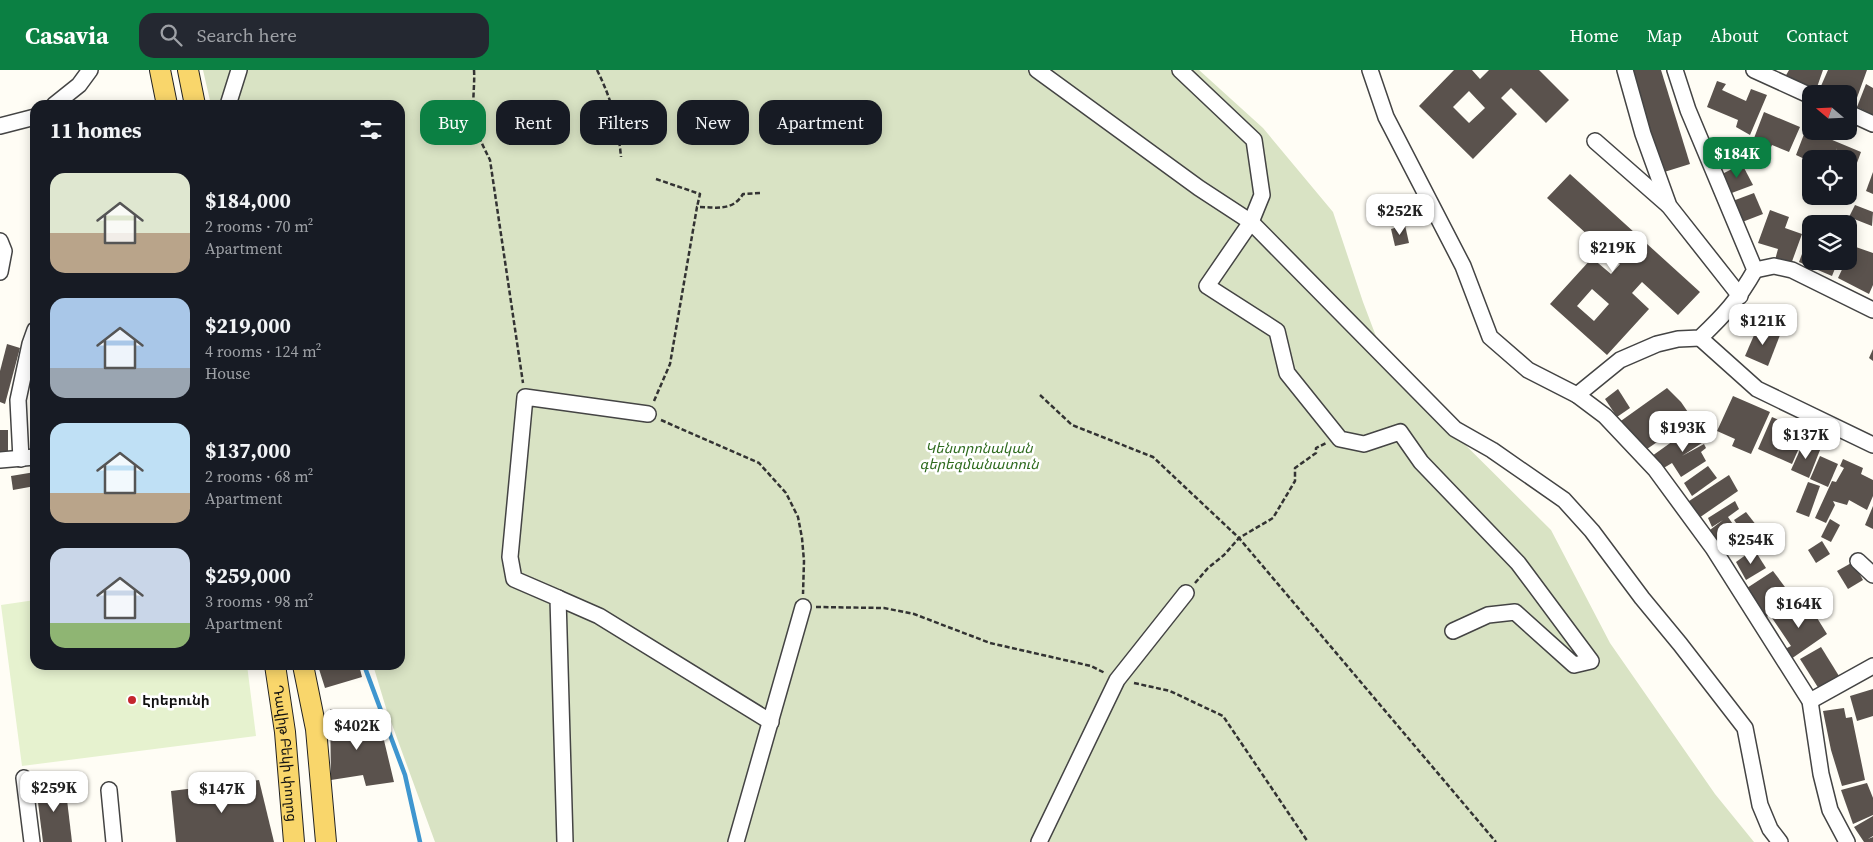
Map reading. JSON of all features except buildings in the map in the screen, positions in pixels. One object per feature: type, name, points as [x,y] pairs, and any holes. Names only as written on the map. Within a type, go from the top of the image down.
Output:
[{"type":"main road","points":[[160,70],[166,100]]},
{"type":"main road","points":[[188,70],[194,100]]},
{"type":"main road","name":"Դավիթ Բեկի փողոց","points":[[276,670],[285,732],[294,842]]},
{"type":"main road","name":"Դավիթ Բեկի փողոց","points":[[305,670],[316,729],[326,842]]},
{"type":"street","points":[[60,100],[80,85],[90,70]]},
{"type":"street","points":[[230,100],[239,70]]},
{"type":"street","points":[[1037,70],[1199,188],[1251,222],[1456,429],[1492,450],[1564,500],[1592,531],[1642,598],[1745,728],[1760,805],[1770,828],[1780,842]]},
{"type":"street","points":[[1180,70],[1254,140],[1262,195],[1251,222],[1207,286],[1277,331],[1287,373],[1340,439],[1364,444],[1400,432],[1422,462],[1518,563],[1591,661],[1574,665],[1514,612],[1488,616],[1453,631]]},
{"type":"street","points":[[1370,70],[1386,118],[1463,266],[1490,337],[1528,370],[1577,395],[1605,416],[1655,469],[1713,548],[1810,700],[1821,774],[1830,810],[1847,842]]},
{"type":"street","points":[[1625,70],[1643,134],[1669,206]]},
{"type":"street","points":[[1675,70],[1688,110],[1755,270]]},
{"type":"street","points":[[1754,70],[1802,92]]},
{"type":"street","points":[[1858,117],[1873,124]]},
{"type":"street","points":[[0,126],[30,118]]},
{"type":"street","points":[[1595,141],[1669,206],[1740,296]]},
{"type":"street","points":[[0,241],[4,251],[0,272]]},
{"type":"street","points":[[1577,395],[1620,360],[1657,344],[1678,339],[1700,338],[1726,313],[1740,296],[1755,270],[1774,266],[1792,270],[1873,310]]},
{"type":"street","points":[[1700,338],[1757,389],[1873,446]]},
{"type":"street","points":[[0,460],[28,458],[18,400],[30,344]]},
{"type":"street","points":[[648,414],[525,397],[510,557],[514,579],[599,616],[771,722]]},
{"type":"street","points":[[1858,561],[1873,575]]},
{"type":"street","points":[[1039,842],[1117,680],[1186,593]]},
{"type":"street","points":[[558,598],[565,842]]},
{"type":"street","points":[[736,842],[802,607]]},
{"type":"street","points":[[1810,700],[1873,666]]},
{"type":"street","points":[[24,778],[32,842]]},
{"type":"street","points":[[109,790],[114,842]]},
{"type":"path","points":[[474,70],[474,114],[480,139],[490,160],[525,397]]},
{"type":"path","points":[[597,70],[614,109],[619,132],[621,158]]},
{"type":"path","points":[[656,179],[700,194],[670,364],[648,414],[759,463],[786,493],[798,517],[802,538],[804,562],[802,607],[884,608],[914,614],[990,643],[1091,666],[1117,680],[1170,690],[1223,716],[1308,842]]},
{"type":"path","points":[[697,207],[728,207],[737,204],[743,194],[762,193]]},
{"type":"path","points":[[1040,395],[1072,425],[1153,457],[1239,538],[1496,842]]},
{"type":"path","points":[[1186,593],[1208,568],[1224,555],[1239,538],[1273,518],[1295,481],[1295,468],[1316,453],[1316,448],[1324,444],[1335,432]]},
{"type":"green space","name":"Կենտրոնական գերեզմանատուն","points":[[203,70],[1199,70],[1263,128],[1333,212],[1363,302],[1388,368],[1551,530],[1610,643],[1715,794],[1754,842],[435,842],[386,708],[375,670],[405,670],[405,100],[210,100]]},
{"type":"green space","name":"Էրեբունի","points":[[30,601],[30,670],[248,670],[256,736],[22,766],[1,605]]},
{"type":"waterway","points":[[366,670],[405,775],[420,842]]},
{"type":"place","name":"Էրեբունի","points":[[132,700]]}]
